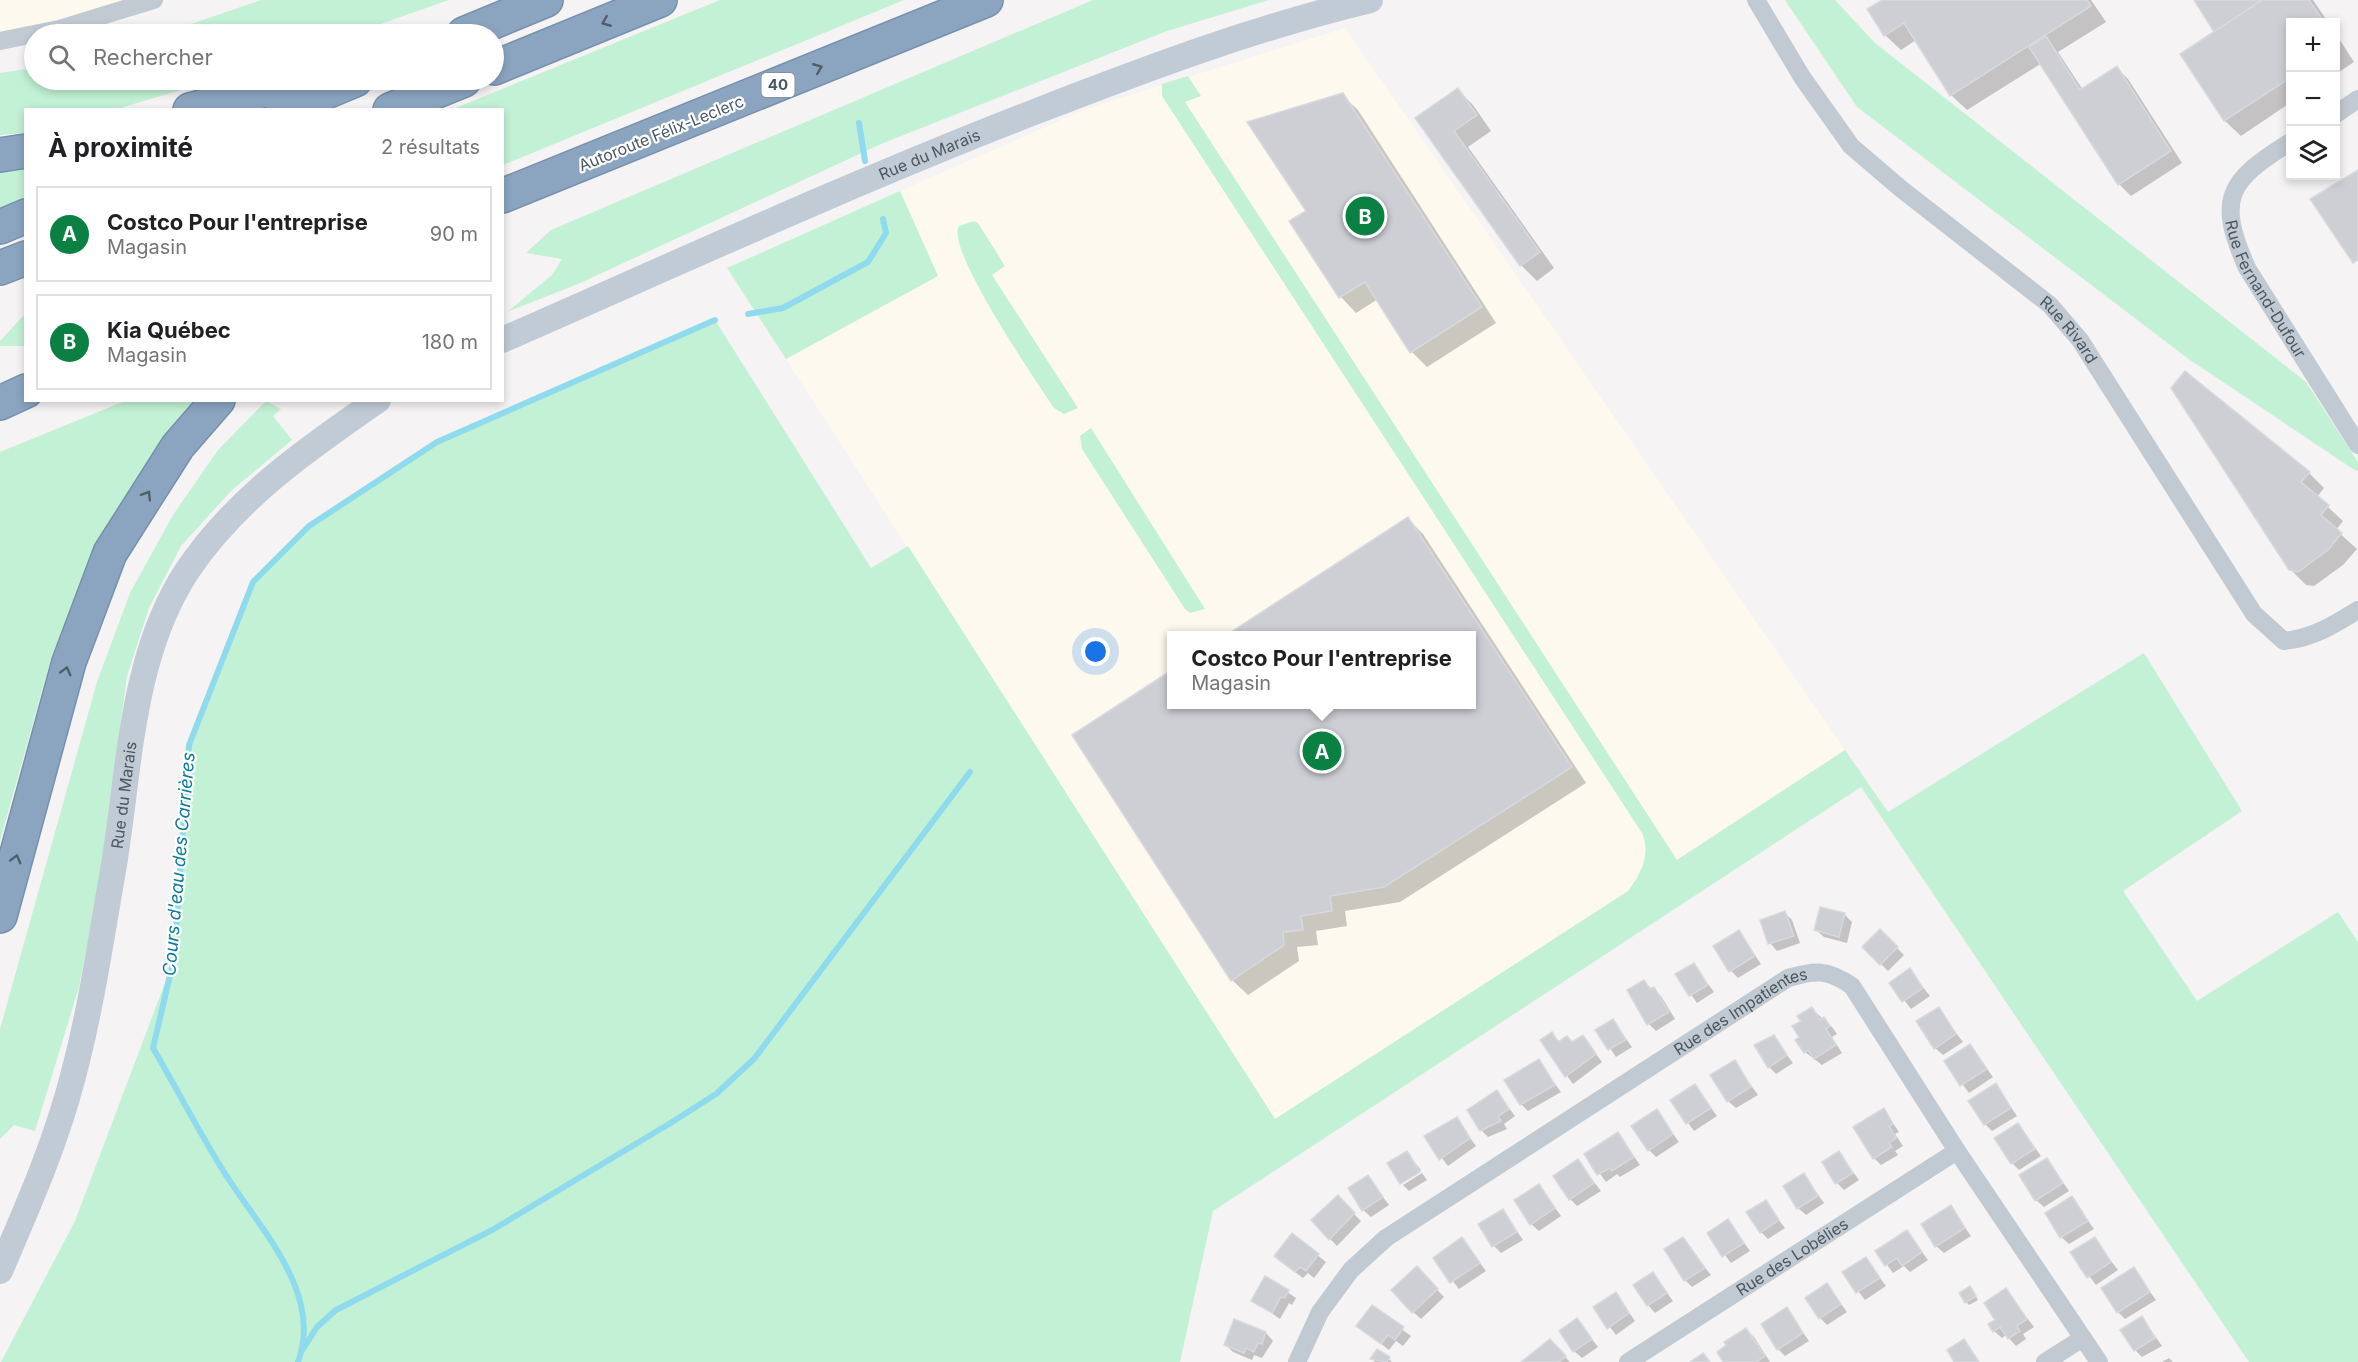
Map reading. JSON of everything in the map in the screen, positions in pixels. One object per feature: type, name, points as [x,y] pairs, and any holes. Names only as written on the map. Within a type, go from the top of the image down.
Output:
[{"type":"highway","points":[[488,24],[546,0]]},
{"type":"highway","points":[[504,64],[660,0]]},
{"type":"highway","name":"Autoroute Félix-Leclerc","points":[[504,195],[986,0]]},
{"type":"highway","points":[[197,108],[265,90]]},
{"type":"highway","points":[[288,108],[331,90]]},
{"type":"highway","points":[[395,108],[439,90]]},
{"type":"highway","points":[[0,155],[24,151]]},
{"type":"highway","points":[[504,207],[570,170]]},
{"type":"highway","points":[[0,227],[24,217]]},
{"type":"highway","points":[[0,268],[24,259]]},
{"type":"highway","points":[[0,396],[24,386]]},
{"type":"highway","points":[[0,403],[24,392]]},
{"type":"highway","points":[[0,916],[69,662],[110,553],[178,446],[216,402]]},
{"type":"street","points":[[73,24],[154,0]]},
{"type":"street","name":"Rue du Marais","points":[[504,339],[929,153],[1136,72],[1267,26],[1370,0]]},
{"type":"street","name":"Rue Rivard","points":[[1756,0],[1802,77],[1851,146],[1900,188],[2050,306],[2080,340],[2254,614],[2262,623],[2284,641],[2305,639],[2333,626],[2358,610]]},
{"type":"street","points":[[0,41],[24,36]]},
{"type":"street","points":[[2340,111],[2358,99]]},
{"type":"street","name":"Rue Fernand-Dufour","points":[[2286,145],[2262,160],[2238,183],[2228,210],[2234,239],[2247,268],[2358,445]]},
{"type":"street","name":"Rue du Marais","points":[[0,1271],[42,1171],[73,1077],[112,880],[142,687],[156,636],[169,605],[188,571],[243,503],[306,450],[375,402]]},
{"type":"street","name":"Rue des Impatientes","points":[[1297,1362],[1320,1312],[1351,1270],[1386,1238],[1788,978],[1812,971],[1834,974],[1852,986],[1957,1151],[2099,1362]]},
{"type":"street","name":"Rue des Lobélies","points":[[1628,1362],[1957,1151]]},
{"type":"street","points":[[2045,1362],[2083,1338]]},
{"type":"shaded area","points":[[0,0],[154,0],[64,24],[24,24],[24,35],[0,41]]},
{"type":"shaded area","points":[[1345,28],[1845,750],[1276,1120],[786,359],[938,276],[900,191],[1089,108]]},
{"type":"green space","points":[[261,0],[449,0],[381,24],[191,24]]},
{"type":"green space","points":[[720,0],[904,0],[504,165],[504,108],[455,108]]},
{"type":"green space","points":[[1093,0],[1269,0],[1167,31],[881,144],[578,284],[507,312],[552,275],[562,259],[526,253],[551,230]]},
{"type":"green space","points":[[1785,0],[1835,0],[1875,43],[2306,382],[2358,462],[2358,470],[2356,471],[2190,360],[1857,107]]},
{"type":"green space","points":[[24,69],[24,90],[181,90],[120,108],[24,108],[24,133],[0,135],[0,73]]},
{"type":"green space","points":[[1188,76],[1201,96],[1185,102],[1677,860],[1845,750],[1888,812],[2144,653],[2242,811],[2123,891],[2197,1001],[2338,912],[2358,942],[2358,1362],[2249,1362],[1861,787],[1213,1211],[1180,1362],[1,1362],[75,1221],[174,959],[189,745],[253,582],[309,526],[437,442],[715,320],[871,568],[908,546],[1275,1119],[1628,891],[1637,878],[1645,856],[1645,841],[1642,833],[1162,96],[1162,84]]},
{"type":"green space","points":[[24,163],[24,199],[0,209],[0,166]]},
{"type":"green space","points":[[900,191],[938,276],[786,359],[727,268]]},
{"type":"green space","points":[[974,221],[978,223],[1005,266],[992,275],[1078,408],[1064,414],[1054,408],[978,287],[958,239],[959,226]]},
{"type":"green space","points":[[24,315],[24,346],[0,346],[0,341]]},
{"type":"green space","points":[[123,402],[204,402],[86,576],[52,655],[0,841],[0,452]]},
{"type":"green space","points":[[265,402],[281,409],[273,416],[292,440],[231,491],[181,546],[149,608],[127,676],[98,890],[79,987],[35,1131],[14,1125],[0,1139],[0,1029],[97,682],[130,593],[173,515],[218,450]]},
{"type":"green space","points":[[1091,428],[1205,609],[1190,613],[1185,609],[1082,449],[1080,436]]},
{"type":"building","points":[[1882,0],[2087,0],[2091,6],[1950,96],[1904,23],[1884,36],[1867,9]]},
{"type":"building","points":[[2194,0],[2262,0],[2214,32]]},
{"type":"building","points":[[2262,0],[2309,0],[2321,18],[2286,18],[2286,81],[2224,121],[2180,54]]},
{"type":"building","points":[[2046,36],[2080,90],[2117,66],[2171,151],[2118,185],[2029,47]]},
{"type":"building","points":[[1458,88],[1477,115],[1454,131],[1540,252],[1520,266],[1415,118]]},
{"type":"building","points":[[1343,93],[1482,307],[1410,353],[1365,282],[1339,298],[1289,221],[1306,211],[1247,122]]},
{"type":"building","points":[[2358,170],[2358,260],[2353,263],[2310,199]]},
{"type":"building","points":[[2185,371],[2310,472],[2301,482],[2329,505],[2321,515],[2342,533],[2328,550],[2298,572],[2289,570],[2171,388]]},
{"type":"building","points":[[1408,517],[1572,767],[1384,887],[1330,896],[1332,911],[1301,916],[1303,930],[1283,932],[1284,945],[1231,981],[1072,735],[1167,673],[1167,709],[1476,709],[1476,631],[1233,631]]},
{"type":"building","points":[[1820,907],[1845,913],[1839,937],[1814,930]]},
{"type":"building","points":[[1785,911],[1794,936],[1768,944],[1760,920]]},
{"type":"building","points":[[1880,929],[1898,947],[1880,965],[1862,947]]},
{"type":"building","points":[[1739,930],[1755,956],[1729,972],[1713,946]]},
{"type":"building","points":[[1694,963],[1708,985],[1689,996],[1675,974]]},
{"type":"building","points":[[1910,968],[1923,988],[1902,1002],[1889,983]]},
{"type":"building","points":[[1644,980],[1650,989],[1654,987],[1669,1012],[1647,1025],[1627,990]]},
{"type":"building","points":[[1812,1007],[1820,1020],[1824,1017],[1830,1026],[1826,1029],[1836,1045],[1814,1059],[1808,1050],[1804,1053],[1795,1040],[1799,1037],[1792,1026],[1801,1021],[1797,1016]]},
{"type":"building","points":[[1939,1007],[1956,1034],[1934,1049],[1916,1021]]},
{"type":"building","points":[[1613,1019],[1626,1040],[1608,1050],[1595,1030]]},
{"type":"building","points":[[1552,1032],[1558,1042],[1567,1036],[1572,1042],[1583,1035],[1596,1054],[1565,1077],[1540,1040]]},
{"type":"building","points":[[1774,1035],[1787,1055],[1768,1068],[1754,1045]]},
{"type":"building","points":[[1970,1044],[1987,1069],[1960,1086],[1944,1061]]},
{"type":"building","points":[[1539,1059],[1555,1085],[1520,1105],[1504,1080]]},
{"type":"building","points":[[1735,1060],[1751,1087],[1727,1102],[1710,1075]]},
{"type":"building","points":[[1996,1083],[2011,1108],[1984,1125],[1968,1101]]},
{"type":"building","points":[[1695,1084],[1711,1108],[1686,1124],[1670,1100]]},
{"type":"building","points":[[1497,1090],[1509,1109],[1498,1116],[1501,1121],[1480,1131],[1467,1110]]},
{"type":"building","points":[[1884,1108],[1893,1124],[1889,1126],[1896,1138],[1889,1143],[1892,1147],[1873,1159],[1853,1127]]},
{"type":"building","points":[[1657,1109],[1673,1134],[1648,1151],[1631,1126]]},
{"type":"building","points":[[1457,1117],[1470,1138],[1439,1160],[1424,1136]]},
{"type":"building","points":[[2018,1123],[2035,1149],[2011,1164],[1994,1138]]},
{"type":"building","points":[[1618,1132],[1634,1157],[1612,1171],[1610,1168],[1597,1175],[1584,1154]]},
{"type":"building","points":[[1407,1151],[1420,1172],[1400,1184],[1387,1163]]},
{"type":"building","points":[[1839,1151],[1853,1173],[1835,1184],[1822,1162]]},
{"type":"building","points":[[2047,1158],[2063,1183],[2035,1201],[2019,1175]]},
{"type":"building","points":[[1578,1159],[1594,1183],[1569,1200],[1553,1176]]},
{"type":"building","points":[[1804,1173],[1818,1196],[1797,1209],[1783,1186]]},
{"type":"building","points":[[1368,1175],[1383,1197],[1362,1211],[1348,1188]]},
{"type":"building","points":[[1539,1184],[1555,1208],[1530,1225],[1514,1200]]},
{"type":"building","points":[[1338,1195],[1355,1213],[1329,1240],[1311,1220]]},
{"type":"building","points":[[2072,1196],[2088,1221],[2060,1238],[2045,1213]]},
{"type":"building","points":[[1766,1200],[1779,1220],[1760,1233],[1746,1212]]},
{"type":"building","points":[[1951,1205],[1965,1228],[1935,1247],[1921,1224]]},
{"type":"building","points":[[1503,1209],[1517,1232],[1492,1247],[1478,1224]]},
{"type":"building","points":[[1728,1219],[1744,1243],[1722,1257],[1707,1233]]},
{"type":"building","points":[[1907,1230],[1922,1252],[1902,1266],[1897,1258],[1885,1266],[1875,1251]]},
{"type":"building","points":[[1292,1233],[1319,1254],[1306,1271],[1300,1267],[1295,1272],[1274,1256]]},
{"type":"building","points":[[1462,1237],[1480,1263],[1450,1283],[1433,1258]]},
{"type":"building","points":[[1683,1237],[1705,1268],[1684,1281],[1664,1249]]},
{"type":"building","points":[[2095,1237],[2111,1262],[2087,1278],[2070,1252]]},
{"type":"building","points":[[1866,1257],[1880,1278],[1856,1293],[1842,1272]]},
{"type":"building","points":[[1417,1266],[1438,1289],[1412,1313],[1391,1290]]},
{"type":"building","points":[[2134,1267],[2150,1292],[2117,1313],[2101,1288]]},
{"type":"building","points":[[1653,1272],[1667,1293],[1647,1306],[1633,1285]]},
{"type":"building","points":[[1265,1276],[1289,1290],[1285,1298],[1281,1297],[1272,1313],[1251,1301]]},
{"type":"building","points":[[1827,1283],[1841,1304],[1819,1319],[1805,1298]]},
{"type":"building","points":[[1970,1286],[1976,1296],[1965,1303],[1959,1293]]},
{"type":"building","points":[[2006,1288],[2027,1319],[2017,1326],[2020,1331],[2008,1339],[2000,1327],[1993,1332],[1988,1324],[1995,1320],[1984,1303]]},
{"type":"building","points":[[1616,1292],[1629,1313],[1607,1329],[1593,1307]]},
{"type":"building","points":[[1372,1305],[1404,1327],[1395,1340],[1388,1335],[1381,1344],[1356,1326]]},
{"type":"building","points":[[1787,1307],[1803,1333],[1777,1350],[1761,1324]]},
{"type":"building","points":[[2142,1316],[2155,1338],[2134,1351],[2120,1330]]},
{"type":"building","points":[[1577,1318],[1592,1339],[1573,1352],[1559,1331]]},
{"type":"building","points":[[1234,1319],[1266,1332],[1262,1344],[1258,1343],[1254,1352],[1246,1348],[1244,1353],[1224,1345]]},
{"type":"building","points":[[1746,1328],[1765,1356],[1756,1362],[1723,1362],[1717,1352],[1726,1345],[1724,1342]]},
{"type":"building","points":[[1550,1339],[1566,1356],[1559,1362],[1521,1362]]},
{"type":"building","points":[[1964,1339],[1979,1362],[1954,1362],[1947,1350]]},
{"type":"building","points":[[1377,1349],[1390,1357],[1387,1362],[1370,1359]]},
{"type":"building","points":[[1703,1353],[1710,1362],[1690,1362]]},
{"type":"waterway","name":"Cours d'eau des Carrières","points":[[859,123],[865,161]]},
{"type":"waterway","name":"Cours d'eau des Carrières","points":[[748,314],[783,308],[868,262],[886,233],[883,219]]},
{"type":"waterway","name":"Cours d'eau des Carrières","points":[[298,1362],[304,1336],[302,1311],[295,1286],[269,1238],[215,1157],[153,1048],[174,958],[189,745],[253,582],[309,526],[437,442],[715,320]]},
{"type":"waterway","points":[[303,1349],[317,1327],[336,1310],[494,1229],[716,1094],[754,1059],[970,772]]},
{"type":"place","name":"Kia Québec","points":[[1365,216]]},
{"type":"place","name":"Costco Pour l'entreprise","points":[[1322,751]]}]
